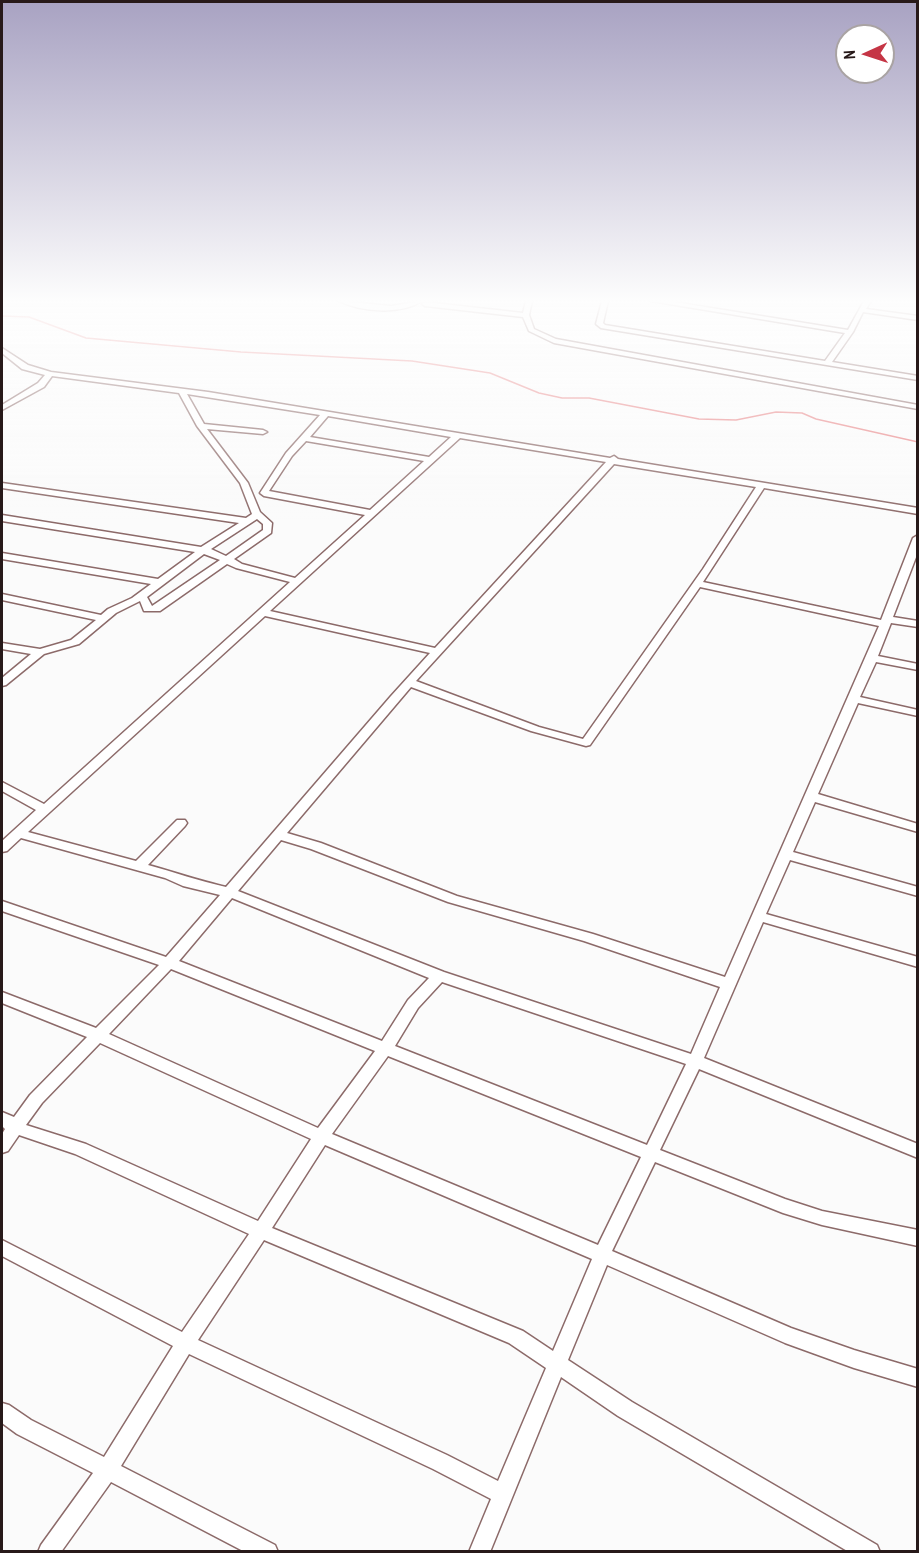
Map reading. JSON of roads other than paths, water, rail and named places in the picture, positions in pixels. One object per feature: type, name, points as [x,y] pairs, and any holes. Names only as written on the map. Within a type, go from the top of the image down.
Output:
[{"type":"street","points":[[733,373],[918,407]]},
{"type":"street","points":[[891,373],[918,378]]},
{"type":"street","points":[[2,408],[41,386],[50,374],[326,413],[918,511]]},
{"type":"street","points":[[140,596],[145,600],[145,607],[156,609],[268,531],[267,523],[258,514],[244,483],[201,426],[182,392]]},
{"type":"street","points":[[326,413],[303,438],[264,493],[371,513]]},
{"type":"street","points":[[201,426],[263,432]]},
{"type":"street","points":[[2,848],[458,435]]},
{"type":"street","points":[[303,438],[430,460]]},
{"type":"street","points":[[2,1146],[36,1099],[170,963],[411,683],[614,459]]},
{"type":"street","points":[[411,683],[535,729],[586,743],[698,584],[762,484]]},
{"type":"street","points":[[2,486],[247,521]]},
{"type":"street","points":[[2,683],[40,652],[75,642],[103,618],[140,596],[258,514]]},
{"type":"street","points":[[2,518],[203,551],[230,559],[239,566],[296,581]]},
{"type":"street","points":[[478,1551],[602,1255],[695,1061],[872,658],[918,538]]},
{"type":"street","points":[[2,556],[158,582]]},
{"type":"street","points":[[698,584],[886,621],[918,624]]},
{"type":"street","points":[[2,597],[103,618]]},
{"type":"street","points":[[261,612],[439,652]]},
{"type":"street","points":[[2,646],[40,652]]},
{"type":"street","points":[[872,658],[918,667]]},
{"type":"street","points":[[853,699],[918,713]]},
{"type":"street","points":[[2,786],[44,809]]},
{"type":"street","points":[[810,796],[918,828]]},
{"type":"street","points":[[138,867],[181,823]]},
{"type":"street","points":[[18,833],[182,878],[188,883],[231,893],[439,975],[695,1061],[848,1121],[884,1140],[918,1151]]},
{"type":"street","points":[[280,835],[316,846],[453,899],[588,937],[728,984]]},
{"type":"street","points":[[784,854],[918,892]]},
{"type":"street","points":[[2,906],[170,963],[783,1206],[822,1218],[918,1238]]},
{"type":"street","points":[[757,916],[918,962]]},
{"type":"street","points":[[48,1551],[107,1470],[185,1343],[261,1231],[322,1135],[385,1049],[413,1004],[439,975]]},
{"type":"street","points":[[2,997],[98,1035],[281,1119],[670,1284],[724,1311],[852,1360],[918,1378]]},
{"type":"street","points":[[2,1119],[16,1128],[81,1149],[261,1231],[516,1337],[624,1409],[870,1551]]},
{"type":"street","points":[[2,1248],[185,1343],[440,1462],[502,1494]]},
{"type":"street","points":[[2,1412],[24,1427],[268,1551]]},
{"type":"waterway","points":[[491,373],[539,393],[562,398],[589,398],[699,419],[736,420],[776,412],[802,413],[816,419],[918,442]]}]
